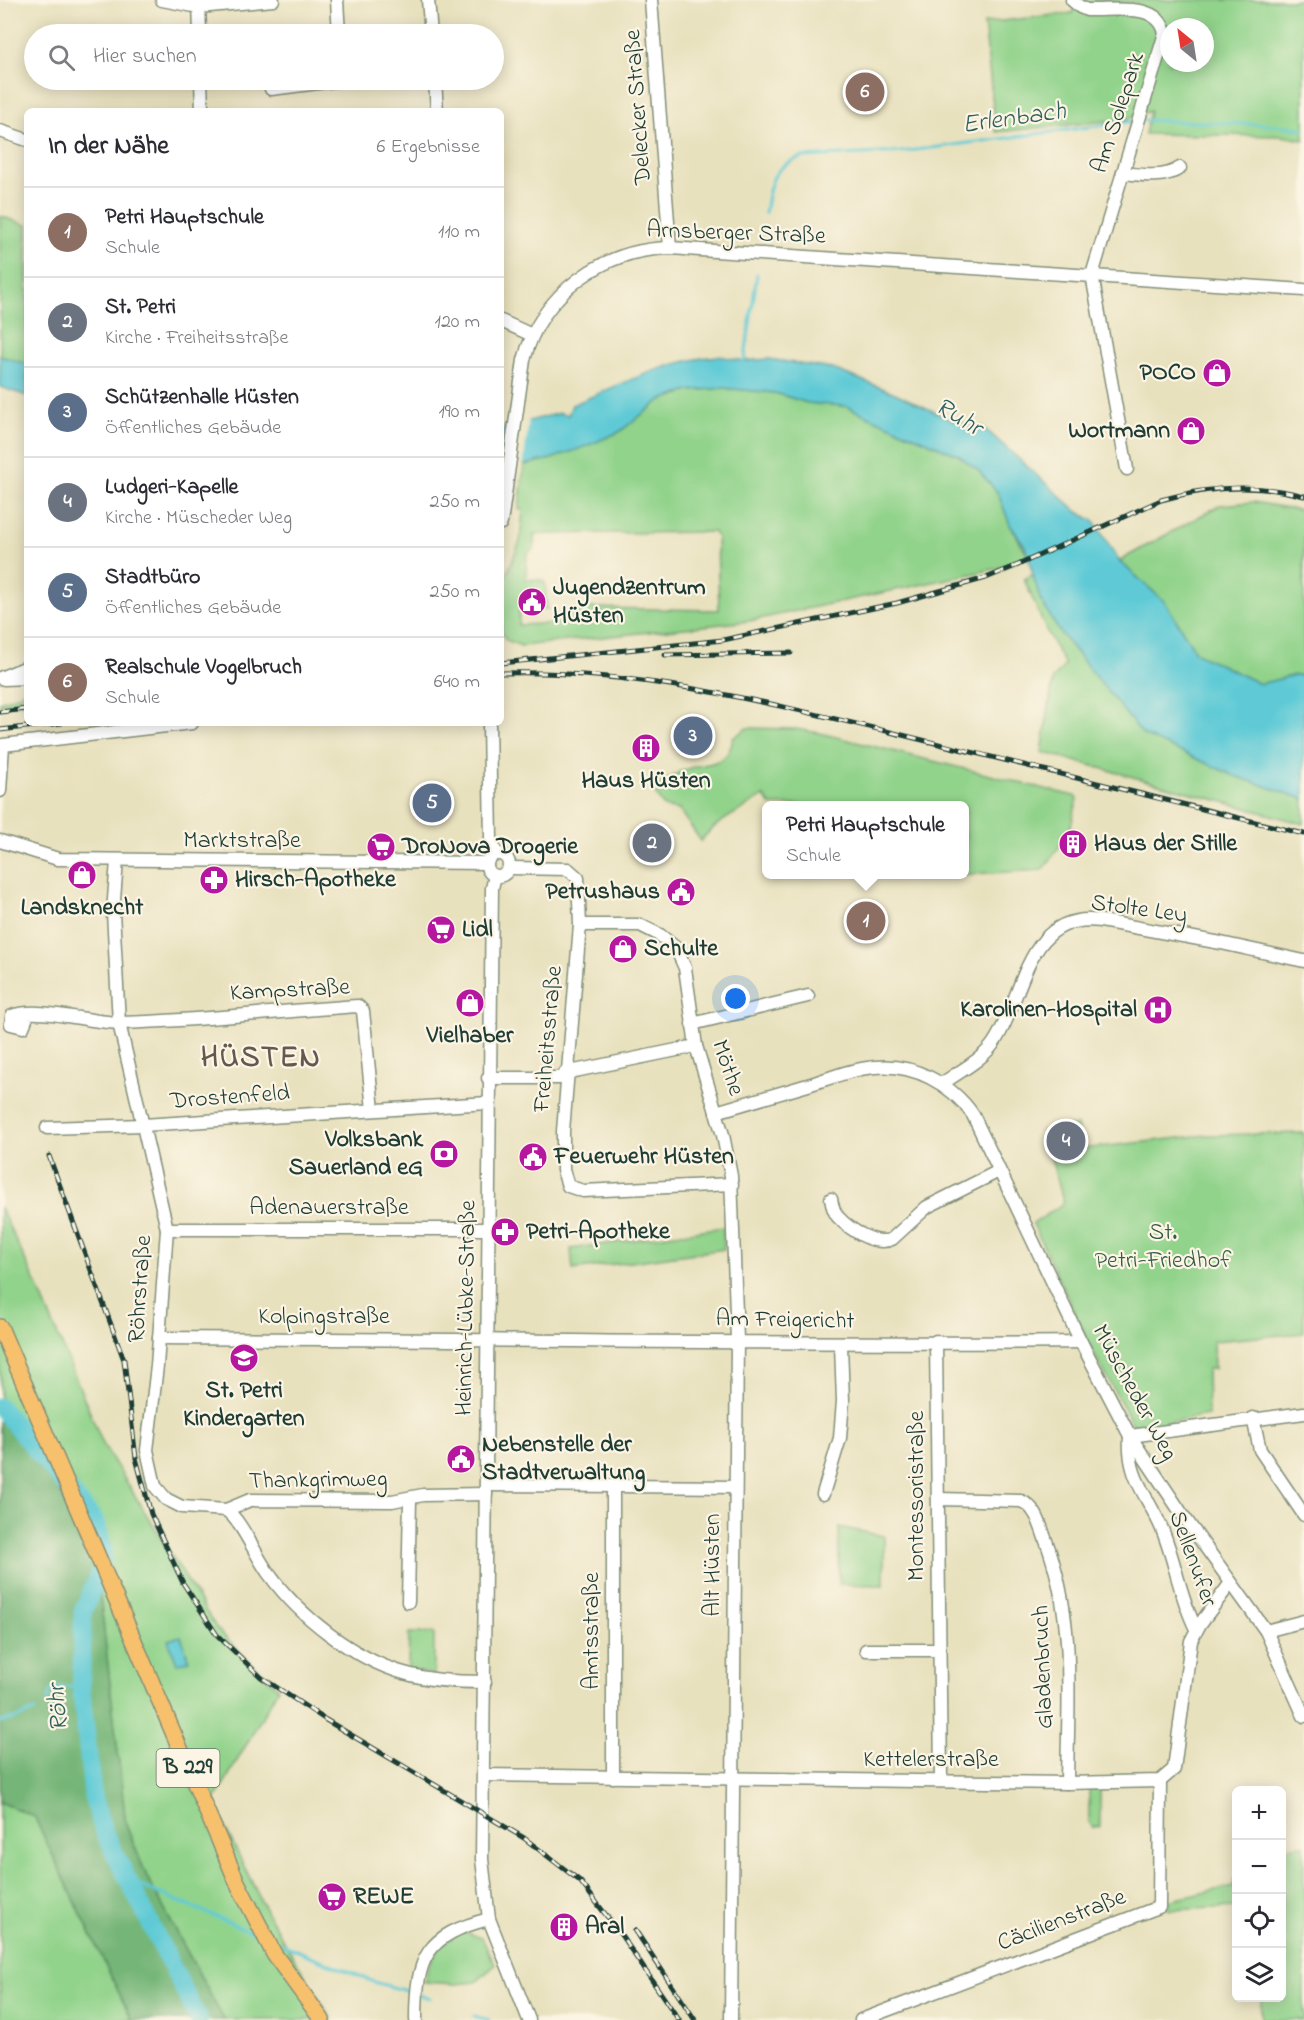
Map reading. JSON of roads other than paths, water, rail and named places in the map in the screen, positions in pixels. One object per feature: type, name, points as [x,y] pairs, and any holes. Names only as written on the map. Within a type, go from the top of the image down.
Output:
[{"type":"main road","name":"B 229","points":[[0,1327],[254,1918],[274,1954],[322,2020]]},
{"type":"street","points":[[162,0],[199,4],[273,0]]},
{"type":"street","points":[[337,0],[338,24]]},
{"type":"street","points":[[428,0],[430,24]]},
{"type":"street","name":"Delecker Straße","points":[[651,0],[670,248]]},
{"type":"street","name":"Am Solepark","points":[[1072,0],[1087,10],[1142,11],[1159,19],[1164,38],[1092,275]]},
{"type":"street","points":[[199,4],[200,24]]},
{"type":"street","points":[[201,90],[201,108]]},
{"type":"street","points":[[436,90],[437,108]]},
{"type":"street","points":[[0,131],[24,139]]},
{"type":"street","points":[[1123,172],[1146,175],[1173,172],[1180,168]]},
{"type":"street","name":"Arnsberger Straße","points":[[504,510],[525,360],[532,335],[545,315],[568,288],[596,267],[627,253],[670,248],[1304,290]]},
{"type":"street","points":[[1092,275],[1127,469]]},
{"type":"street","points":[[504,322],[532,335]]},
{"type":"street","points":[[0,679],[24,668]]},
{"type":"street","points":[[0,679],[24,678]]},
{"type":"street","points":[[0,791],[3,745],[166,726]]},
{"type":"street","points":[[489,726],[491,858],[489,871],[495,876],[505,874],[510,868],[508,858],[491,858]]},
{"type":"street","name":"Marktstraße","points":[[0,841],[58,859],[117,861],[491,858]]},
{"type":"street","name":"Röhrstraße","points":[[117,861],[113,912],[118,1023],[133,1094],[143,1125],[167,1229],[159,1338],[147,1450],[150,1474],[157,1489]]},
{"type":"street","name":"Freiheitsstraße","points":[[510,868],[568,869],[576,874],[579,885],[580,925],[562,1131],[564,1178],[568,1185],[576,1190],[732,1184]]},
{"type":"street","name":"Heinrich-Lübke-Straße","points":[[495,876],[492,888],[488,1078],[490,1229],[482,1859],[489,1919],[529,2020]]},
{"type":"street","name":"Stolte Ley","points":[[942,1084],[992,1046],[1036,949],[1053,933],[1071,924],[1101,921],[1304,961]]},
{"type":"street","name":"Möthe","points":[[580,925],[640,925],[671,942],[685,968],[696,1046],[716,1112],[842,1073],[877,1067],[911,1072],[942,1084]]},
{"type":"street","points":[[692,1024],[808,996]]},
{"type":"street","name":"Kampstraße","points":[[118,1023],[358,1006],[363,1011],[373,1110]]},
{"type":"street","points":[[28,1014],[118,1023]]},
{"type":"street","points":[[488,1078],[565,1076],[696,1046]]},
{"type":"street","name":"Müscheder Weg","points":[[942,1084],[958,1095],[969,1109],[1081,1342],[1130,1436],[1230,1584],[1266,1631],[1304,1716]]},
{"type":"street","name":"Drostenfeld","points":[[47,1128],[143,1125],[488,1103]]},
{"type":"street","name":"Alt Hüsten","points":[[716,1112],[726,1146],[732,1184],[736,1340],[731,2020]]},
{"type":"street","points":[[831,1199],[840,1219],[875,1241],[885,1242],[927,1207],[999,1171]]},
{"type":"street","name":"Adenauerstraße","points":[[167,1229],[490,1229]]},
{"type":"street","name":"Kolpingstraße","points":[[159,1338],[488,1339]]},
{"type":"street","name":"Am Freigericht","points":[[488,1339],[736,1340],[841,1345],[936,1341],[1081,1342]]},
{"type":"street","name":"Montessoristraße","points":[[936,1341],[941,1780]]},
{"type":"street","points":[[822,1494],[840,1438],[843,1401],[841,1345]]},
{"type":"street","points":[[1130,1436],[1304,1413]]},
{"type":"street","points":[[1253,1418],[1260,1450],[1304,1515]]},
{"type":"street","name":"Sellenufer","points":[[1130,1436],[1129,1454],[1135,1480],[1162,1529],[1180,1594],[1196,1629]]},
{"type":"street","name":"Thankgrimweg","points":[[157,1489],[166,1499],[182,1507],[226,1510],[250,1500],[392,1501],[410,1497],[487,1490],[613,1486],[734,1486]]},
{"type":"street","name":"Amtsstraße","points":[[613,1486],[614,1777]]},
{"type":"street","points":[[408,1602],[410,1497]]},
{"type":"street","name":"Gladenbruch","points":[[939,1499],[1015,1500],[1029,1505],[1036,1515],[1060,1582],[1066,1613],[1067,1782]]},
{"type":"street","points":[[226,1510],[233,1516],[262,1564],[284,1594],[328,1633],[361,1653],[405,1674],[438,1680],[485,1682]]},
{"type":"street","points":[[1160,1781],[1174,1769],[1187,1657],[1196,1629],[1230,1584]]},
{"type":"street","points":[[1266,1631],[1304,1621]]},
{"type":"street","points":[[866,1650],[939,1650]]},
{"type":"street","name":"Kettelerstraße","points":[[484,1775],[1067,1782],[1160,1781]]},
{"type":"street","name":"Cäcilienstraße","points":[[861,2020],[1160,1907],[1160,1781]]},
{"type":"street","points":[[416,2020],[422,1964],[436,1942],[455,1928],[489,1919]]},
{"type":"water","points":[[0,356],[24,363],[24,395],[0,387]]},
{"type":"water","points":[[719,356],[744,361],[769,359],[833,369],[895,393],[954,421],[983,427],[1078,512],[1094,521],[1119,561],[1165,602],[1196,653],[1260,684],[1295,675],[1304,676],[1304,799],[1235,776],[1143,735],[1059,631],[1040,599],[1025,546],[1010,525],[998,493],[978,470],[958,455],[845,406],[808,403],[775,393],[723,388],[689,391],[661,400],[619,432],[587,446],[551,459],[504,469],[504,427],[560,413],[568,415],[572,405],[644,374],[700,358]]},
{"type":"water","points":[[181,1636],[189,1660],[177,1664],[168,1640]]},
{"type":"waterway","name":"Erlenbach","points":[[1141,120],[1277,125],[1304,129]]},
{"type":"waterway","name":"Erlenbach","points":[[765,213],[773,178],[783,166],[801,157],[901,152],[1135,121]]},
{"type":"waterway","points":[[744,364],[757,274]]},
{"type":"waterway","name":"Röhr","points":[[0,1407],[95,1521],[103,1547],[102,1566],[83,1611],[81,1687],[93,1798],[104,1832],[199,2020]]},
{"type":"waterway","points":[[48,1700],[49,1693],[56,1687],[81,1687]]},
{"type":"waterway","points":[[0,1722],[35,1711]]},
{"type":"waterway","points":[[129,1881],[257,1934]]},
{"type":"waterway","points":[[274,1941],[374,1982],[414,1993]]},
{"type":"waterway","points":[[420,1995],[430,1998]]},
{"type":"waterway","points":[[474,2016],[489,2020]]},
{"type":"railway","points":[[504,663],[723,640],[897,603],[986,578],[1161,500],[1179,495],[1214,489],[1250,488],[1304,496]]},
{"type":"railway","points":[[665,655],[791,653]]},
{"type":"railway","points":[[504,673],[599,676],[697,689],[794,709],[1304,834]]},
{"type":"railway","points":[[0,712],[24,709]]},
{"type":"railway","points":[[0,730],[35,726]]},
{"type":"railway","points":[[49,1156],[124,1360],[136,1458],[151,1514],[183,1583],[217,1635],[261,1677],[326,1720],[524,1838],[580,1881],[619,1932],[679,2020]]},
{"type":"railway","points":[[635,1930],[695,2020]]},
{"type":"place","name":"Realschule Vogelbruch","points":[[865,92]]},
{"type":"place","name":"POCO","points":[[1217,373]]},
{"type":"place","name":"Wortmann","points":[[1191,431]]},
{"type":"place","name":"Jugendzentrum Hüsten","points":[[532,602]]},
{"type":"place","name":"Schützenhalle Hüsten","points":[[693,736]]},
{"type":"place","name":"Haus Hüsten","points":[[646,748]]},
{"type":"place","name":"Stadtbüro","points":[[432,803]]},
{"type":"place","name":"St. Petri","points":[[652,843]]},
{"type":"place","name":"Haus der Stille","points":[[1073,844]]},
{"type":"place","name":"DroNova Drogerie","points":[[381,847]]},
{"type":"place","name":"Landsknecht","points":[[82,875]]},
{"type":"place","name":"Hirsch-Apotheke","points":[[214,880]]},
{"type":"place","name":"Petrushaus","points":[[681,892]]},
{"type":"place","name":"Petri Hauptschule","points":[[866,921]]},
{"type":"place","name":"Lidl","points":[[441,930]]},
{"type":"place","name":"Schulte","points":[[623,949]]},
{"type":"place","name":"Vielhaber","points":[[470,1003]]},
{"type":"place","name":"Karolinen-Hospital","points":[[1158,1010]]},
{"type":"place","name":"Ludgeri-Kapelle","points":[[1066,1141]]},
{"type":"place","name":"Volksbank Sauerland eG","points":[[444,1154]]},
{"type":"place","name":"Feuerwehr Hüsten","points":[[533,1157]]},
{"type":"place","name":"Petri-Apotheke","points":[[505,1232]]},
{"type":"place","name":"St. Petri Kindergarten","points":[[244,1358]]},
{"type":"place","name":"Nebenstelle der Stadtverwaltung","points":[[461,1459]]},
{"type":"place","name":"REWE","points":[[332,1897]]},
{"type":"place","name":"Aral","points":[[564,1927]]},
{"type":"district","name":"HÜSTEN","points":[[261,1059]]},
{"type":"water label","name":"Ruhr","points":[[958,418]]},
{"type":"park label","name":"St. Petri-Friedhof","points":[[1163,1247]]}]
